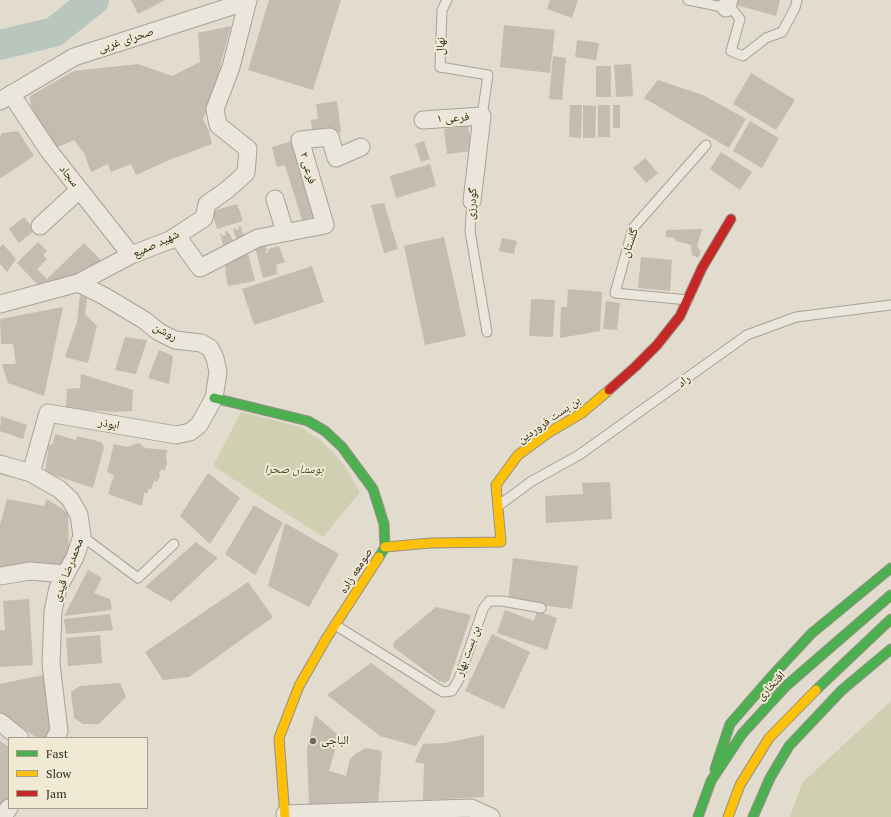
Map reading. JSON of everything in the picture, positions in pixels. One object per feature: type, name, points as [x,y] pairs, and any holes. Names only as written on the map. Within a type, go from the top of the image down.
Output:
[{"type":"street","name":"صحرای غربی","points":[[6,98],[74,57],[248,0]]},
{"type":"street","name":"شهید صمیع","points":[[0,304],[78,284],[131,255],[170,240],[204,218],[207,204],[227,190],[246,173],[248,149],[218,125],[215,109],[231,67],[248,0]]},
{"type":"street","name":"سجاد","points":[[6,98],[131,255]]},
{"type":"street","name":"فرعی ۱","points":[[423,120],[482,116]]},
{"type":"street","name":"گودرزی","points":[[472,200],[482,116]]},
{"type":"street","name":"فرعی ۲","points":[[285,232],[325,226],[300,140],[330,137],[336,158],[361,147]]},
{"type":"street","points":[[40,226],[79,190]]},
{"type":"street","points":[[177,236],[200,268],[258,238],[285,232],[275,199]]},
{"type":"street","name":"بن بست فروردین","points":[[385,547],[431,543],[501,542],[496,485],[518,455],[548,433],[582,413],[635,367],[657,345],[680,316],[702,268],[731,219]]},
{"type":"street","name":"روشن","points":[[78,284],[104,296],[144,320],[159,332],[175,340],[201,343],[210,348],[215,358],[218,372],[214,398]]},
{"type":"street","name":"ابوذر","points":[[31,473],[48,413],[176,435],[190,432],[199,425],[214,398]]},
{"type":"street","name":"صومعه زاده","points":[[214,398],[308,421],[325,430],[342,447],[373,489],[384,524],[385,547],[335,625],[299,686],[278,738],[285,816]]},
{"type":"street","name":"محمدرضا قیدی","points":[[0,464],[31,473],[59,489],[70,499],[79,515],[82,536],[75,557],[58,588],[53,611],[51,664],[58,731],[55,737]]},
{"type":"street","points":[[711,781],[730,724],[812,633],[891,568]]},
{"type":"street","points":[[0,576],[30,571],[66,574]]},
{"type":"street","name":"افتخاری","points":[[698,817],[711,781],[742,734],[786,686],[891,595]]},
{"type":"street","points":[[728,817],[740,785],[769,738],[831,675],[891,619]]},
{"type":"street","points":[[752,817],[770,778],[789,746],[842,690],[891,649]]},
{"type":"street","points":[[0,722],[19,737]]},
{"type":"street","points":[[285,816],[471,808],[491,817]]},
{"type":"street","points":[[2,817],[8,809]]},
{"type":"lane","name":"نهال","points":[[447,0],[442,10],[440,67],[488,75]]},
{"type":"lane","points":[[688,0],[727,4],[732,9],[740,18],[731,51],[743,56],[766,38],[782,32],[795,8],[797,0]]},
{"type":"lane","name":"گودرزی","points":[[482,116],[488,75]]},
{"type":"lane","name":"گلستان","points":[[688,300],[615,293],[633,228],[706,145]]},
{"type":"lane","name":"گودرزی","points":[[472,200],[470,231],[487,332]]},
{"type":"lane","name":"راد","points":[[497,507],[532,481],[579,455],[747,335],[796,317],[891,305]]},
{"type":"lane","points":[[82,536],[138,578],[174,544]]},
{"type":"lane","name":"بن بست بهار","points":[[335,625],[442,692],[452,691],[459,679],[483,608],[489,601],[502,601],[541,608]]},
{"type":"green space","name":"بوستان صحرا","points":[[241,412],[300,427],[319,439],[335,454],[345,467],[360,492],[323,537],[213,466]]},
{"type":"green space","points":[[891,701],[891,817],[790,817],[802,783]]},
{"type":"building","points":[[131,0],[165,0],[138,14]]},
{"type":"building","points":[[269,0],[341,0],[313,90],[248,70]]},
{"type":"building","points":[[550,0],[578,0],[572,18],[547,9]]},
{"type":"building","points":[[735,0],[780,0],[776,16],[733,4]]},
{"type":"building","points":[[504,25],[555,30],[550,73],[500,67]]},
{"type":"building","points":[[231,26],[215,91],[203,119],[209,131],[212,144],[169,160],[136,175],[131,164],[111,172],[108,164],[91,172],[84,153],[74,140],[49,151],[33,127],[30,96],[74,71],[138,64],[172,76],[200,62],[198,33]]},
{"type":"building","points":[[577,40],[599,43],[596,60],[575,57]]},
{"type":"building","points":[[553,56],[566,58],[562,100],[549,99]]},
{"type":"building","points":[[631,64],[633,96],[616,97],[614,65]]},
{"type":"building","points":[[596,66],[611,66],[611,97],[596,97]]},
{"type":"building","points":[[751,73],[795,100],[776,130],[733,104]]},
{"type":"building","points":[[658,80],[703,95],[746,119],[729,148],[644,98]]},
{"type":"building","points":[[337,101],[341,132],[313,135],[311,120],[318,119],[316,104]]},
{"type":"building","points":[[570,105],[582,105],[581,138],[569,137]]},
{"type":"building","points":[[583,105],[596,106],[595,138],[583,138]]},
{"type":"building","points":[[598,105],[610,105],[610,137],[598,137]]},
{"type":"building","points":[[613,105],[620,105],[620,128],[613,128]]},
{"type":"building","points":[[750,121],[779,138],[762,168],[733,151]]},
{"type":"building","points":[[468,126],[472,151],[447,154],[444,129]]},
{"type":"building","points":[[18,131],[34,156],[1,178],[0,137],[2,133]]},
{"type":"building","points":[[292,141],[314,217],[302,220],[285,165],[277,167],[272,147]]},
{"type":"building","points":[[424,141],[430,159],[421,162],[415,144]]},
{"type":"building","points":[[721,152],[752,172],[740,190],[710,169]]},
{"type":"building","points":[[645,158],[658,173],[646,183],[633,168]]},
{"type":"building","points":[[430,164],[436,186],[396,198],[390,176]]},
{"type":"building","points":[[384,203],[398,249],[384,253],[371,205]]},
{"type":"building","points":[[237,204],[243,221],[217,229],[212,211]]},
{"type":"building","points":[[24,217],[35,230],[19,243],[9,229]]},
{"type":"building","points":[[238,226],[242,227],[241,230],[246,237],[240,246],[233,229],[239,229]]},
{"type":"building","points":[[702,229],[697,246],[701,252],[698,258],[692,255],[691,245],[676,241],[675,238],[666,237],[666,230]]},
{"type":"building","points":[[225,231],[228,231],[234,243],[225,252],[220,233],[222,236],[226,235]]},
{"type":"building","points":[[444,237],[466,336],[425,345],[404,246]]},
{"type":"building","points":[[502,238],[517,241],[514,254],[499,251]]},
{"type":"building","points":[[38,242],[47,251],[43,255],[47,259],[37,269],[47,279],[84,243],[101,260],[89,271],[38,285],[17,263]]},
{"type":"building","points":[[264,243],[267,250],[265,251],[267,251],[266,253],[268,253],[268,249],[279,246],[285,262],[276,265],[277,274],[263,278],[255,247]]},
{"type":"building","points":[[3,244],[16,259],[7,272],[0,264],[0,247]]},
{"type":"building","points":[[247,249],[255,281],[228,286],[225,271],[225,260]]},
{"type":"building","points":[[641,257],[672,260],[670,291],[638,288]]},
{"type":"building","points":[[312,266],[324,302],[254,325],[242,289]]},
{"type":"building","points":[[568,289],[602,292],[600,331],[560,338],[561,307],[567,307]]},
{"type":"building","points":[[80,295],[87,298],[85,314],[97,326],[88,363],[65,357],[77,322]]},
{"type":"building","points":[[531,299],[555,300],[553,337],[529,336]]},
{"type":"building","points":[[606,301],[620,303],[617,330],[603,329]]},
{"type":"building","points":[[63,307],[44,396],[8,383],[2,364],[16,364],[13,344],[1,344],[0,319]]},
{"type":"building","points":[[125,337],[147,340],[136,374],[115,370]]},
{"type":"building","points":[[159,350],[173,356],[169,384],[148,378]]},
{"type":"building","points":[[81,374],[133,390],[132,411],[116,412],[66,409],[67,389],[80,388]]},
{"type":"building","points":[[1,416],[27,425],[23,439],[0,431]]},
{"type":"building","points":[[55,434],[76,440],[77,436],[101,442],[104,447],[93,488],[45,472],[49,445],[53,444]]},
{"type":"building","points":[[139,443],[145,448],[167,450],[167,464],[164,471],[162,469],[159,472],[160,476],[157,482],[154,481],[151,489],[148,489],[148,493],[144,493],[142,506],[108,494],[114,475],[107,472],[114,444],[127,447]]},
{"type":"building","points":[[208,473],[240,498],[210,544],[180,516]]},
{"type":"building","points":[[610,482],[612,519],[546,523],[545,496],[583,494],[582,483]]},
{"type":"building","points":[[7,499],[44,506],[47,499],[68,513],[69,558],[59,568],[0,571],[0,525]]},
{"type":"building","points":[[254,505],[283,523],[255,575],[225,554]]},
{"type":"building","points":[[285,523],[339,554],[309,607],[268,586]]},
{"type":"building","points":[[196,542],[218,558],[171,602],[145,587]]},
{"type":"building","points":[[513,558],[578,566],[572,609],[508,601]]},
{"type":"building","points":[[88,570],[102,578],[94,593],[110,599],[112,610],[64,616]]},
{"type":"building","points":[[248,582],[273,617],[189,677],[163,680],[145,652]]},
{"type":"building","points":[[29,599],[33,665],[0,667],[0,630],[5,630],[3,601]]},
{"type":"building","points":[[436,607],[471,615],[449,680],[445,683],[439,681],[393,647],[394,642]]},
{"type":"building","points":[[505,610],[534,621],[537,611],[557,618],[547,650],[497,633]]},
{"type":"building","points":[[110,614],[113,630],[66,634],[64,619]]},
{"type":"building","points":[[492,634],[530,652],[504,709],[465,691]]},
{"type":"building","points":[[100,635],[102,663],[68,666],[66,638]]},
{"type":"building","points":[[371,663],[436,711],[416,746],[380,736],[327,695]]},
{"type":"building","points":[[48,674],[52,734],[50,737],[36,737],[0,712],[0,684]]},
{"type":"building","points":[[120,683],[126,697],[99,724],[83,724],[74,718],[71,692],[80,686]]},
{"type":"building","points":[[315,715],[339,736],[329,771],[346,776],[350,759],[357,753],[366,748],[382,751],[378,806],[309,804],[307,749]]},
{"type":"building","points":[[484,735],[484,797],[423,800],[424,764],[415,762],[423,744],[445,743]]},
{"type":"building","points":[[0,741],[8,746],[8,799],[0,809]]},
{"type":"waterway","points":[[0,45],[54,32],[94,0]]},
{"type":"traffic: fast","points":[[214,398],[308,421],[325,431],[342,447],[373,489],[384,524],[385,547],[379,557]]},
{"type":"traffic: fast","points":[[715,769],[730,724],[771,677],[812,633],[891,568]]},
{"type":"traffic: fast","points":[[698,817],[711,781],[742,734],[786,686],[891,595]]},
{"type":"traffic: fast","points":[[816,690],[891,619]]},
{"type":"traffic: fast","points":[[753,817],[770,778],[789,746],[842,690],[891,649]]},
{"type":"traffic: slow","points":[[385,547],[431,543],[501,542],[496,485],[518,455],[548,433],[582,413],[609,390]]},
{"type":"traffic: slow","points":[[285,817],[279,738],[299,686],[326,639],[379,557]]},
{"type":"traffic: slow","points":[[728,817],[740,785],[769,738],[816,690]]},
{"type":"traffic: jam","points":[[609,390],[657,345],[680,316],[702,268],[731,219]]},
{"type":"place","name":"الباجی","points":[[313,741]]}]
